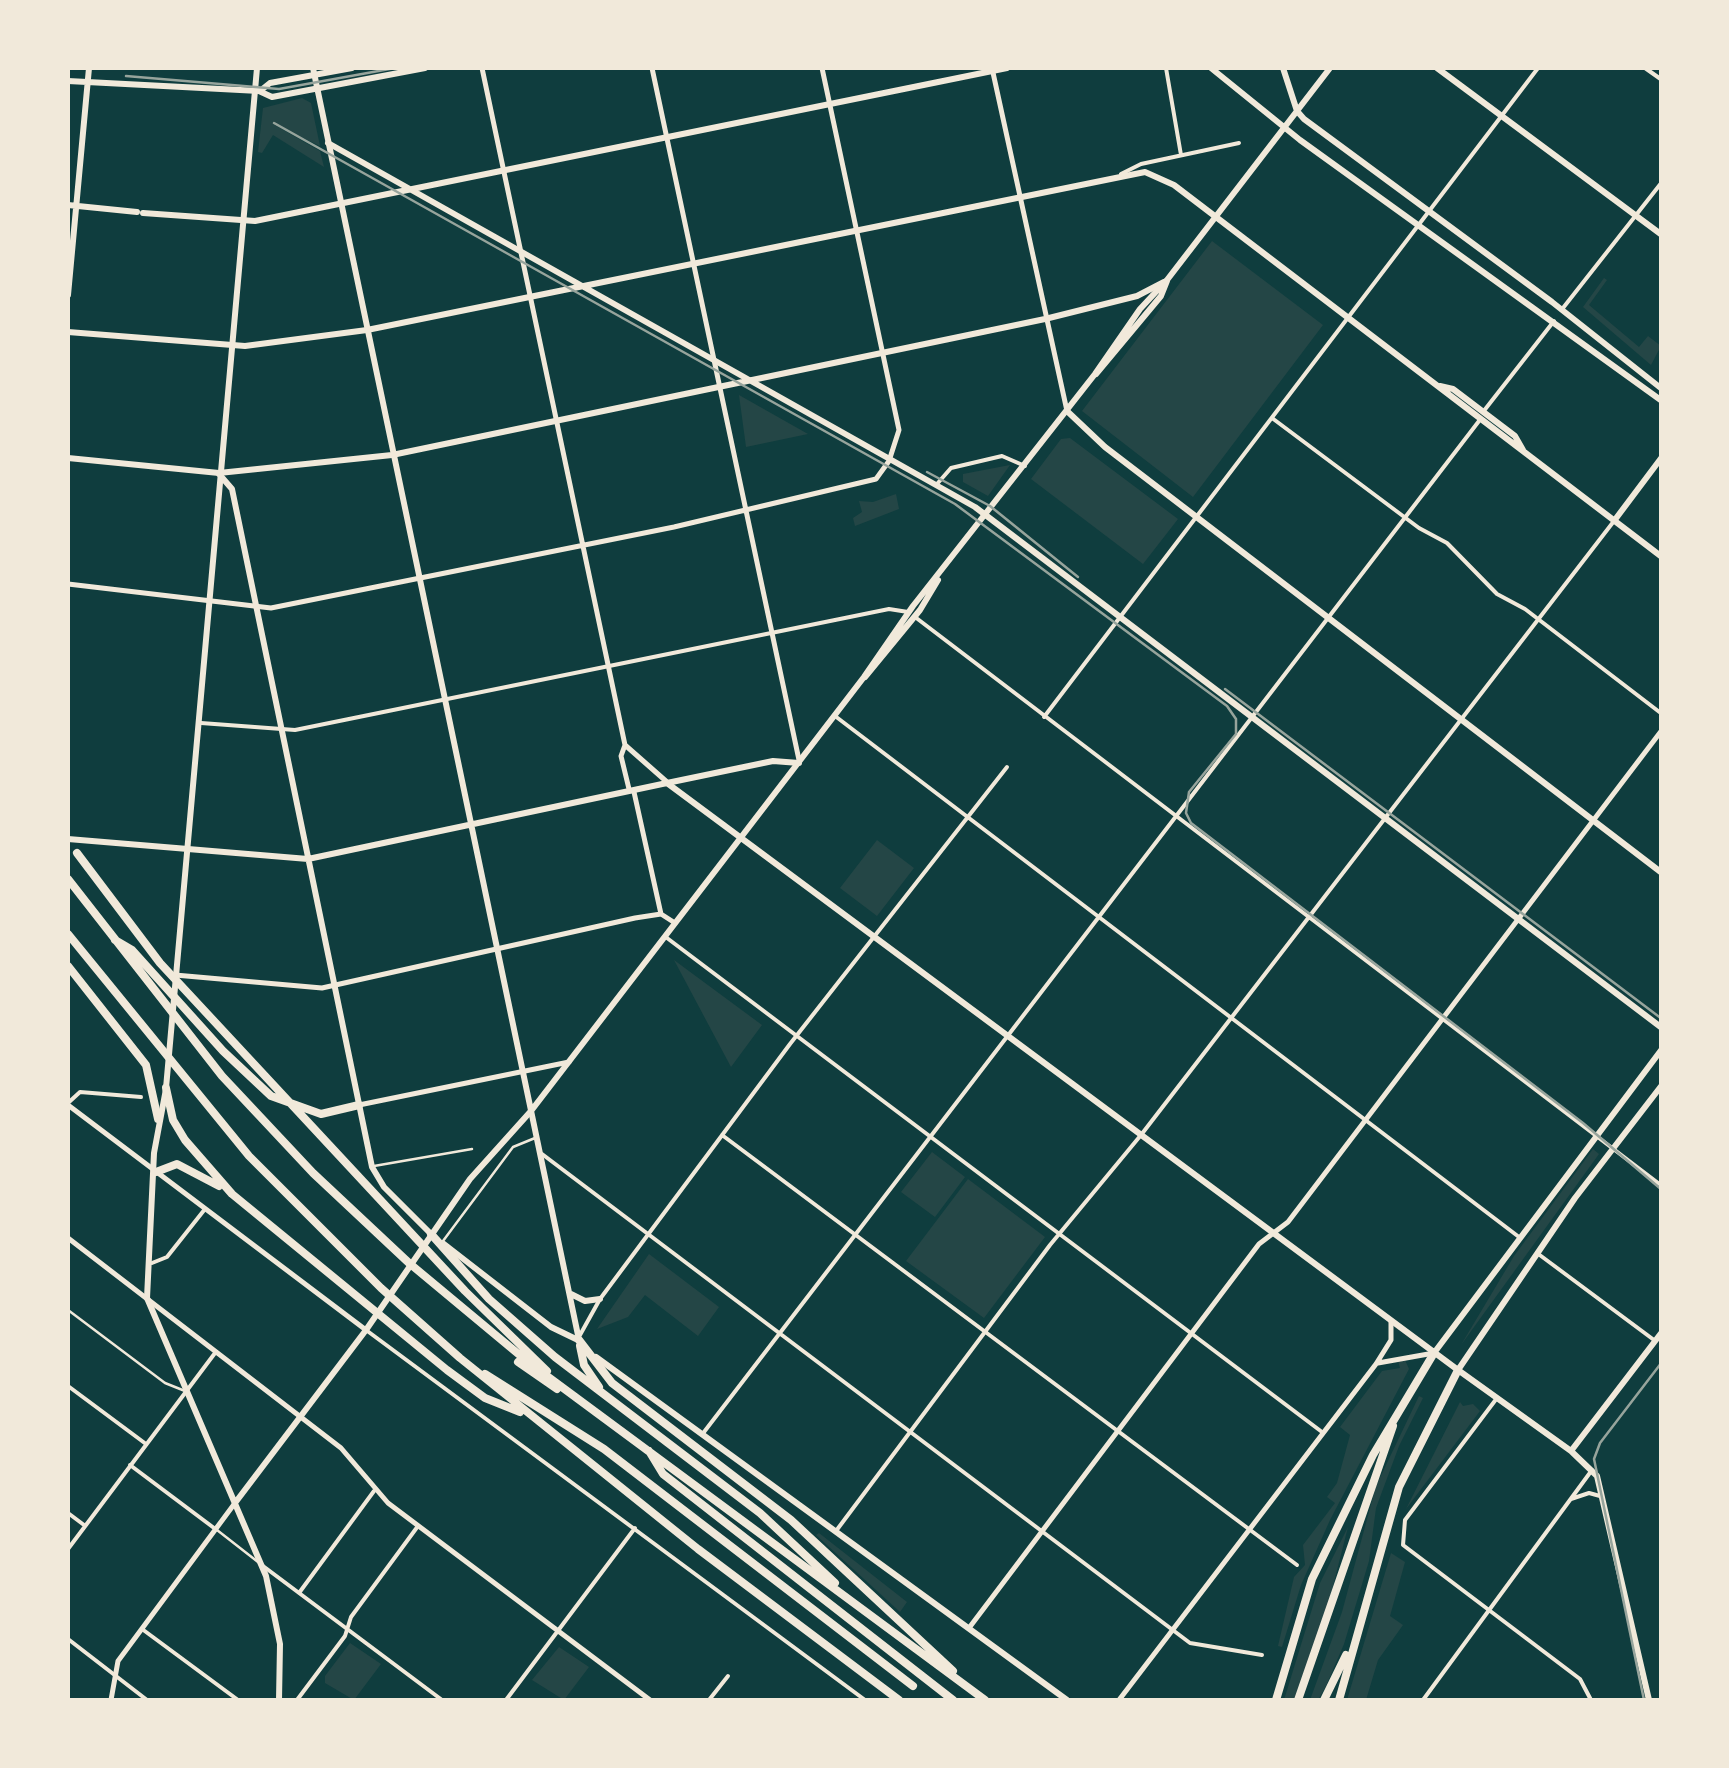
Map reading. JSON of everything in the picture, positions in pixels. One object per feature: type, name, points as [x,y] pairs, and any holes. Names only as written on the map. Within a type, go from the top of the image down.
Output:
[{"type":"highway","points":[[77,852],[160,963],[465,1291],[590,1412]]},
{"type":"highway","points":[[68,879],[222,1076],[378,1236],[486,1328],[979,1698]]},
{"type":"highway","points":[[68,934],[249,1156],[357,1266],[530,1416],[899,1700]]},
{"type":"highway","points":[[112,938],[132,950],[248,1077],[282,1103],[334,1114],[360,1105]]},
{"type":"highway","points":[[68,966],[146,1065],[158,1119]]},
{"type":"highway","points":[[166,1088],[173,1120],[184,1140],[232,1194],[484,1398],[530,1416]]},
{"type":"highway","points":[[156,1172],[177,1164],[232,1194]]},
{"type":"highway","points":[[431,1234],[489,1299],[608,1398],[760,1513],[868,1617]]},
{"type":"highway","points":[[579,1340],[584,1365],[608,1398]]},
{"type":"highway","points":[[579,1340],[619,1390],[811,1538],[979,1698]]},
{"type":"highway","points":[[1276,1700],[1312,1578],[1398,1412],[1434,1353]]},
{"type":"highway","points":[[460,1358],[604,1449],[913,1686]]},
{"type":"highway","points":[[518,1362],[979,1698]]},
{"type":"highway","points":[[1324,1700],[1350,1648],[1402,1477],[1458,1370]]},
{"type":"highway","points":[[1298,1700],[1398,1412]]},
{"type":"highway","points":[[646,1448],[663,1474],[953,1700]]},
{"type":"highway","points":[[1339,1700],[1367,1594]]},
{"type":"main road","points":[[68,295],[72,206],[89,68]]},
{"type":"main road","points":[[257,68],[206,598],[166,1088],[158,1119],[147,1298],[263,1566],[278,1627],[279,1700]]},
{"type":"main road","points":[[257,92],[270,83],[314,71],[352,68]]},
{"type":"main road","points":[[68,81],[272,96],[425,68]]},
{"type":"main road","points":[[72,206],[245,222],[412,192],[1007,68]]},
{"type":"main road","points":[[1211,68],[1418,226],[1662,401]]},
{"type":"main road","points":[[1284,68],[1297,110],[1662,388]]},
{"type":"main road","points":[[1095,374],[1098,364],[1140,309],[1167,280],[1330,68]]},
{"type":"main road","points":[[1436,68],[1662,235]]},
{"type":"main road","points":[[314,71],[442,699],[579,1340]]},
{"type":"main road","points":[[328,142],[987,516],[1662,1028]]},
{"type":"main road","points":[[68,332],[231,346],[366,330],[1121,174],[1160,176],[1439,385],[1453,389],[1481,416],[1515,436],[1524,451],[1662,557]]},
{"type":"main road","points":[[68,458],[219,474],[392,455],[1045,319],[1118,300],[1167,280]]},
{"type":"main road","points":[[235,1503],[366,1330],[481,1164],[572,1062],[864,677],[872,674],[938,580],[1095,374],[1162,296],[1167,280]]},
{"type":"main road","points":[[1118,300],[1140,309]]},
{"type":"main road","points":[[1067,411],[1074,422],[1196,517],[1662,872]]},
{"type":"main road","points":[[1614,521],[1662,457]]},
{"type":"main road","points":[[219,474],[232,490],[372,1167],[384,1187],[431,1234],[551,1327],[579,1340],[608,1367],[704,1432],[1067,1700]]},
{"type":"main road","points":[[68,839],[308,859],[774,760],[800,762]]},
{"type":"main road","points":[[668,783],[1592,1470],[1602,1496],[1649,1700]]},
{"type":"main road","points":[[1434,1353],[1662,1049]]},
{"type":"main road","points":[[1458,1370],[1537,1253],[1662,1085]]},
{"type":"main road","points":[[570,1294],[585,1300],[600,1298]]},
{"type":"main road","points":[[1570,1451],[1662,1332]]},
{"type":"street","points":[[482,68],[625,745],[621,756],[661,914]]},
{"type":"street","points":[[652,68],[800,762]]},
{"type":"street","points":[[68,584],[271,608],[876,479],[900,434],[822,68]]},
{"type":"street","points":[[1166,68],[1181,156]]},
{"type":"street","points":[[1044,717],[1538,68]]},
{"type":"street","points":[[1645,68],[1662,80]]},
{"type":"street","points":[[993,69],[1067,411]]},
{"type":"street","points":[[1121,174],[1141,164],[1239,143]]},
{"type":"street","points":[[1562,310],[1662,182]]},
{"type":"street","points":[[704,1432],[1554,320]]},
{"type":"street","points":[[1272,418],[1405,518],[1447,542],[1497,594],[1538,619],[1662,714]]},
{"type":"street","points":[[936,486],[956,466],[1006,456],[1025,466]]},
{"type":"street","points":[[836,1532],[1060,1232],[1141,1134],[1614,521]]},
{"type":"street","points":[[196,722],[279,729],[606,668],[889,609],[912,615],[1662,1186]]},
{"type":"street","points":[[834,716],[1520,1238]]},
{"type":"street","points":[[968,1630],[1259,1244],[1288,1222],[1662,730]]},
{"type":"street","points":[[625,745],[668,783]]},
{"type":"street","points":[[579,1340],[600,1298],[796,1036],[1007,766]]},
{"type":"street","points":[[175,975],[320,988],[661,914],[677,924]]},
{"type":"street","points":[[666,938],[1322,1432]]},
{"type":"street","points":[[360,1105],[572,1062]]},
{"type":"street","points":[[141,1097],[80,1092],[68,1104],[864,1700]]},
{"type":"street","points":[[722,1135],[1297,1565]]},
{"type":"street","points":[[442,1243],[514,1147],[537,1138]]},
{"type":"street","points":[[372,1167],[472,1149]]},
{"type":"street","points":[[540,1153],[1172,1629],[1202,1648],[1262,1655]]},
{"type":"street","points":[[147,1264],[167,1257],[205,1210]]},
{"type":"street","points":[[68,1238],[343,1450],[374,1491],[418,1526],[650,1700]]},
{"type":"street","points":[[1537,1253],[1655,1341]]},
{"type":"street","points":[[68,1310],[165,1383],[185,1391]]},
{"type":"street","points":[[1118,1700],[1376,1364],[1391,1340],[1391,1321]]},
{"type":"street","points":[[68,1549],[215,1352]]},
{"type":"street","points":[[1376,1364],[1406,1354],[1434,1353]]},
{"type":"street","points":[[68,1386],[146,1444]]},
{"type":"street","points":[[1497,1398],[1405,1520],[1402,1545],[1580,1679],[1591,1700]]},
{"type":"street","points":[[130,1465],[442,1700]]},
{"type":"street","points":[[1423,1700],[1592,1470]]},
{"type":"street","points":[[298,1593],[374,1491]]},
{"type":"street","points":[[1572,1499],[1589,1493],[1602,1496]]},
{"type":"street","points":[[112,1700],[118,1662],[235,1503]]},
{"type":"street","points":[[68,1513],[85,1526]]},
{"type":"street","points":[[297,1700],[418,1526]]},
{"type":"street","points":[[506,1700],[635,1528]]},
{"type":"street","points":[[142,1630],[238,1700]]},
{"type":"street","points":[[68,1639],[147,1700]]},
{"type":"street","points":[[709,1700],[728,1676]]},
{"type":"shaded area","points":[[302,98],[311,103],[320,146],[273,124],[320,151],[324,167],[273,135],[262,153],[258,152],[263,108]]},
{"type":"shaded area","points":[[1212,241],[1323,325],[1193,497],[1082,411]]},
{"type":"shaded area","points":[[1604,278],[1607,280],[1589,305],[1639,347],[1648,336],[1661,346],[1651,365],[1583,307]]},
{"type":"shaded area","points":[[739,395],[808,434],[746,447]]},
{"type":"shaded area","points":[[1070,438],[1178,519],[1143,564],[1031,479],[1061,439]]},
{"type":"shaded area","points":[[1010,465],[988,496],[963,482],[963,474]]},
{"type":"shaded area","points":[[896,494],[899,509],[855,526],[853,518],[862,512],[859,501],[873,502]]},
{"type":"shaded area","points":[[877,840],[914,868],[877,916],[840,888]]},
{"type":"shaded area","points":[[674,960],[762,1025],[731,1067]]},
{"type":"shaded area","points":[[1593,1149],[1599,1154],[1461,1345],[1514,1256]]},
{"type":"shaded area","points":[[932,1152],[965,1177],[935,1217],[901,1192]]},
{"type":"shaded area","points":[[968,1179],[1045,1237],[984,1318],[906,1261]]},
{"type":"shaded area","points":[[649,1254],[719,1307],[698,1336],[645,1295],[628,1317],[597,1329]]},
{"type":"shaded area","points":[[1405,1360],[1409,1369],[1330,1520],[1301,1585],[1282,1647],[1278,1646],[1294,1577],[1305,1565],[1303,1545],[1335,1503],[1327,1497],[1337,1483],[1350,1435],[1340,1427],[1382,1371],[1400,1368],[1398,1361]]},
{"type":"shaded area","points":[[1419,1396],[1423,1398],[1399,1446],[1376,1508],[1369,1561],[1344,1644],[1318,1700],[1310,1700],[1342,1612],[1376,1486]]},
{"type":"shaded area","points":[[1460,1402],[1463,1406],[1473,1404],[1480,1411],[1406,1509]]},
{"type":"shaded area","points":[[1348,1527],[1320,1637],[1295,1700],[1284,1700],[1320,1583]]},
{"type":"shaded area","points":[[819,1533],[907,1602],[900,1612],[816,1535]]},
{"type":"shaded area","points":[[1391,1553],[1405,1562],[1390,1616],[1403,1625],[1378,1660],[1366,1700],[1347,1700]]},
{"type":"shaded area","points":[[350,1643],[381,1664],[354,1700],[325,1683],[325,1676]]},
{"type":"shaded area","points":[[559,1647],[589,1667],[564,1700],[532,1680]]},
{"type":"tram line","points":[[274,123],[955,504],[1227,706],[1236,719],[1236,734],[1189,792],[1186,813],[1191,823],[1583,1123],[1662,1190]]},
{"type":"tram line","points":[[927,472],[990,506],[1078,577]]},
{"type":"tram line","points":[[1225,689],[1662,1019]]},
{"type":"tram line","points":[[1644,1700],[1594,1459],[1600,1443],[1662,1362]]},
{"type":"railway","points":[[126,76],[279,89],[395,68]]}]
